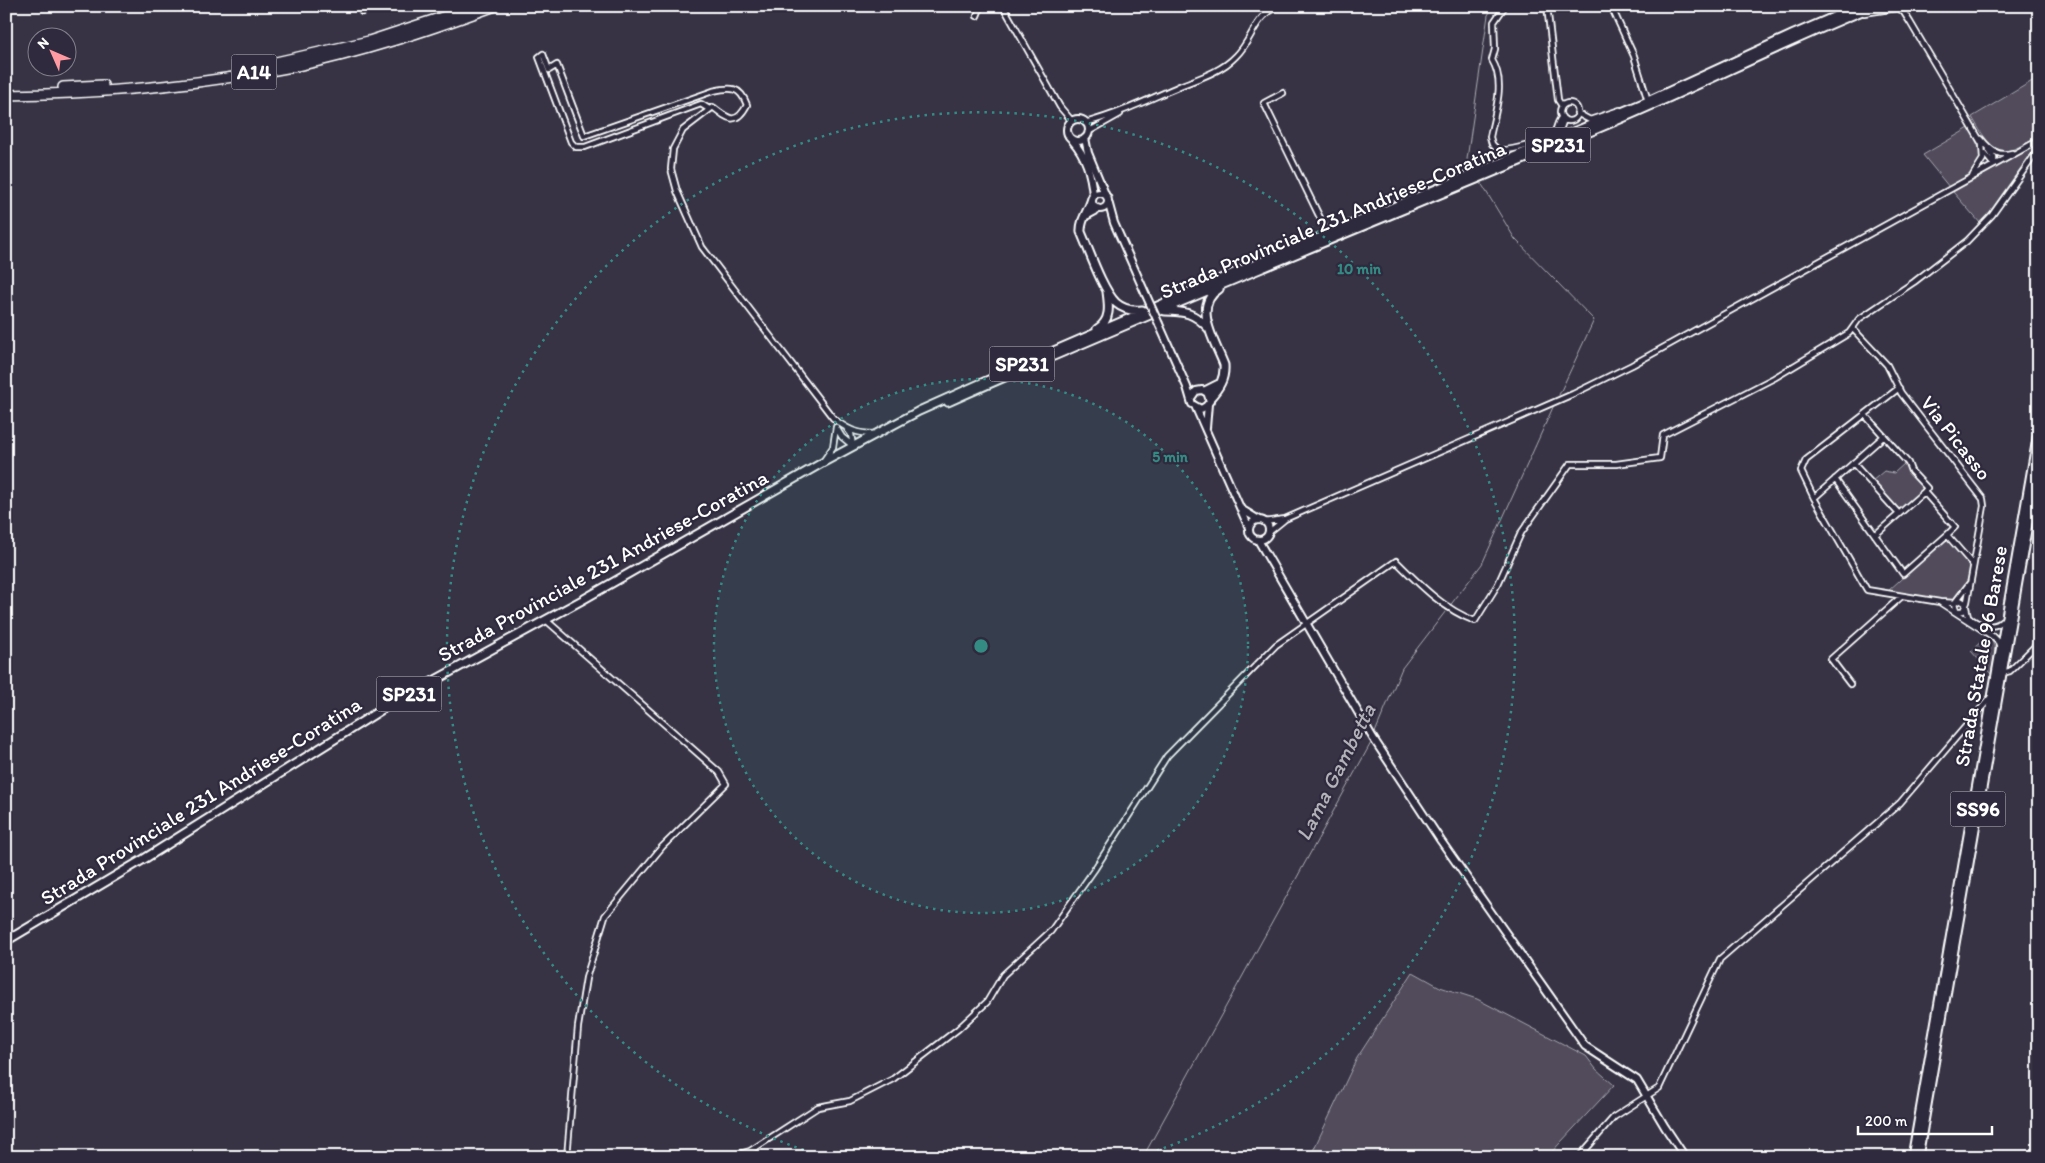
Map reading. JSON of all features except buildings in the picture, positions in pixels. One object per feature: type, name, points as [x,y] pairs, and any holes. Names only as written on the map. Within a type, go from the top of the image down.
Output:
[{"type":"highway","name":"A14","points":[[6,88],[113,85],[174,79],[248,68],[369,41],[476,6]]},
{"type":"highway","name":"A14","points":[[6,94],[88,92],[146,88],[291,67],[372,46],[494,6]]},
{"type":"main road","points":[[1829,19],[1846,6]]},
{"type":"main road","name":"Strada Provinciale 231 Andriese-Coratina","points":[[886,429],[1328,234],[1648,101],[1859,6]]},
{"type":"main road","name":"Strada Provinciale 231 Andriese-Coratina","points":[[6,941],[166,845],[384,708],[546,620],[876,434],[958,393],[1086,337],[1238,278],[1615,122],[1875,6]]},
{"type":"main road","points":[[1114,224],[1100,208],[1093,206],[1092,177],[1080,149],[1067,131],[1072,121],[1079,120],[1085,123],[1088,153],[1108,201],[1114,224],[1252,538],[1258,540],[1268,556],[1397,776],[1585,1046],[1633,1076],[1648,1096],[1665,1128],[1685,1157]]},
{"type":"main road","points":[[1072,140],[1079,141],[1087,135]]},
{"type":"main road","points":[[1105,194],[1099,192],[1093,196],[1082,221],[1081,232],[1108,292],[1117,304],[1126,309],[1160,308],[1190,313],[1200,318],[1210,329]]},
{"type":"main road","points":[[1084,217],[1108,201]]},
{"type":"main road","points":[[1196,408],[1201,408],[1209,401],[1225,373],[1224,365],[1206,318],[1208,298],[1238,278]]},
{"type":"main road","points":[[1086,337],[1102,326],[1107,318],[1109,310],[1108,292]]},
{"type":"main road","points":[[1181,373],[1202,390],[1209,401],[1206,431]]},
{"type":"main road","points":[[1191,398],[1193,392],[1221,382]]},
{"type":"main road","name":"Strada Statale 96 Barese","points":[[1912,1157],[2039,427]]},
{"type":"main road","name":"Strada Statale 96 Barese","points":[[1918,1157],[2039,461]]},
{"type":"main road","points":[[1240,508],[1268,527],[1268,556]]},
{"type":"main road","points":[[1249,528],[1251,523],[1261,521]]},
{"type":"main road","points":[[1258,540],[1267,535]]},
{"type":"street","points":[[362,12],[366,6]]},
{"type":"street","points":[[977,16],[981,6]]},
{"type":"street","points":[[1003,6],[1060,107],[1072,121]]},
{"type":"street","points":[[1085,123],[1125,110],[1220,69],[1236,57],[1254,27],[1268,11],[1276,6]]},
{"type":"street","points":[[1505,6],[1494,22],[1496,49],[1492,60],[1498,69],[1500,84],[1490,136],[1492,144],[1498,150],[1512,150],[1545,138],[1554,132],[1558,121],[1563,118],[1572,120],[1577,113],[1577,108],[1571,103],[1562,106]]},
{"type":"street","points":[[1547,6],[1558,100],[1562,106]]},
{"type":"street","points":[[1611,6],[1634,56],[1648,101]]},
{"type":"street","points":[[1903,6],[1910,22]]},
{"type":"street","points":[[1853,15],[1897,8],[1903,11],[1977,134],[1985,149],[1988,160],[1994,165]]},
{"type":"street","points":[[709,108],[701,104],[585,147],[576,147],[570,142],[539,57],[543,54],[549,70],[557,65],[584,136],[713,91],[736,89],[744,96],[747,105],[742,116],[733,119],[725,118],[713,107],[709,108],[682,130],[672,149],[671,169],[677,191],[702,247],[834,418],[846,428],[851,435],[853,446]]},
{"type":"street","points":[[1283,93],[1264,103],[1328,234]]},
{"type":"street","points":[[1538,148],[1559,133],[1563,118],[1560,112],[1562,106]]},
{"type":"street","points":[[1087,135],[1125,110]]},
{"type":"street","points":[[1577,113],[1590,120],[1616,110],[1627,110]]},
{"type":"street","points":[[729,1157],[750,1151],[818,1107],[850,1101],[893,1078],[958,1029],[987,1002],[1004,975],[1051,931],[1094,870],[1167,756],[1276,645],[1396,561],[1429,593],[1458,614],[1475,621],[1498,584],[1521,533],[1570,464],[1616,464],[1660,458],[1663,435],[1774,378],[1833,343],[1853,329],[1859,319],[1914,282],[1960,248],[1974,235],[1992,215],[2039,149],[2038,140],[1969,180],[1623,369],[1572,394],[1285,519],[1267,535]]},
{"type":"street","points":[[1985,149],[2005,155],[2022,150]]},
{"type":"street","points":[[1969,180],[1981,165],[1985,149]]},
{"type":"street","name":"Via Picasso","points":[[1853,329],[1887,365],[1896,380],[1898,388],[1983,499],[1984,506],[1965,608]]},
{"type":"street","points":[[1898,388],[1806,460],[1801,471],[1804,478],[1867,590],[1940,602],[1964,602],[1971,620],[1985,625],[1998,625],[2002,622],[2006,613]]},
{"type":"street","points":[[1865,415],[1908,463],[1911,471],[1927,488],[1875,535]]},
{"type":"street","points":[[834,418],[836,427],[842,437],[853,446]]},
{"type":"street","points":[[822,463],[833,447],[836,427]]},
{"type":"street","points":[[846,428],[859,433],[876,434]]},
{"type":"street","points":[[1814,498],[1884,436]]},
{"type":"street","points":[[1853,463],[1899,514]]},
{"type":"street","points":[[1835,479],[1903,574],[1955,527],[1924,492]]},
{"type":"street","points":[[1261,521],[1285,519]]},
{"type":"street","points":[[1946,535],[1973,565]]},
{"type":"street","points":[[1956,612],[1953,606],[1970,583]]},
{"type":"street","points":[[1850,684],[1831,659],[1902,596]]},
{"type":"street","points":[[1940,602],[1995,639],[1999,645],[2000,652]]},
{"type":"street","points":[[1956,612],[1962,612],[1965,608]]},
{"type":"street","points":[[546,620],[719,772],[726,784],[662,847],[605,916],[586,978],[578,1027],[567,1157]]},
{"type":"street","points":[[2002,673],[2010,671],[2039,642]]},
{"type":"street","points":[[1579,1157],[1614,1118],[1659,1088],[1720,959],[1900,802],[1992,696]]},
{"type":"shaded area","points":[[2039,77],[2039,133],[2016,148],[2000,150],[1993,146],[1979,130],[1972,117]]},
{"type":"shaded area","points":[[1969,128],[1976,140],[1981,157],[1979,164],[1969,175],[1949,187],[1923,155]]},
{"type":"shaded area","points":[[2034,147],[2032,152],[1981,224],[1953,192]]},
{"type":"shaded area","points":[[1905,463],[1923,488],[1922,491],[1900,509],[1893,505],[1872,481],[1884,471],[1894,473]]},
{"type":"shaded area","points":[[1946,538],[1971,565],[1967,582],[1958,596],[1947,601],[1888,591]]},
{"type":"shaded area","points":[[1987,636],[1995,648],[1991,674],[1971,651]]},
{"type":"shaded area","points":[[1413,972],[1440,987],[1477,999],[1586,1056],[1596,1069],[1614,1085],[1547,1157],[1469,1157],[1461,1151],[1457,1157],[1310,1157],[1357,1058]]},
{"type":"waterway","name":"Lama Gambetta","points":[[1473,169],[1467,159],[1488,15],[1494,6]]},
{"type":"waterway","name":"Lama Gambetta","points":[[1481,183],[1515,239],[1594,320],[1559,395]]},
{"type":"waterway","name":"Lama Gambetta","points":[[1374,735],[1402,668],[1482,564],[1554,405]]},
{"type":"waterway","name":"Lama Gambetta","points":[[1143,1157],[1372,741]]}]
